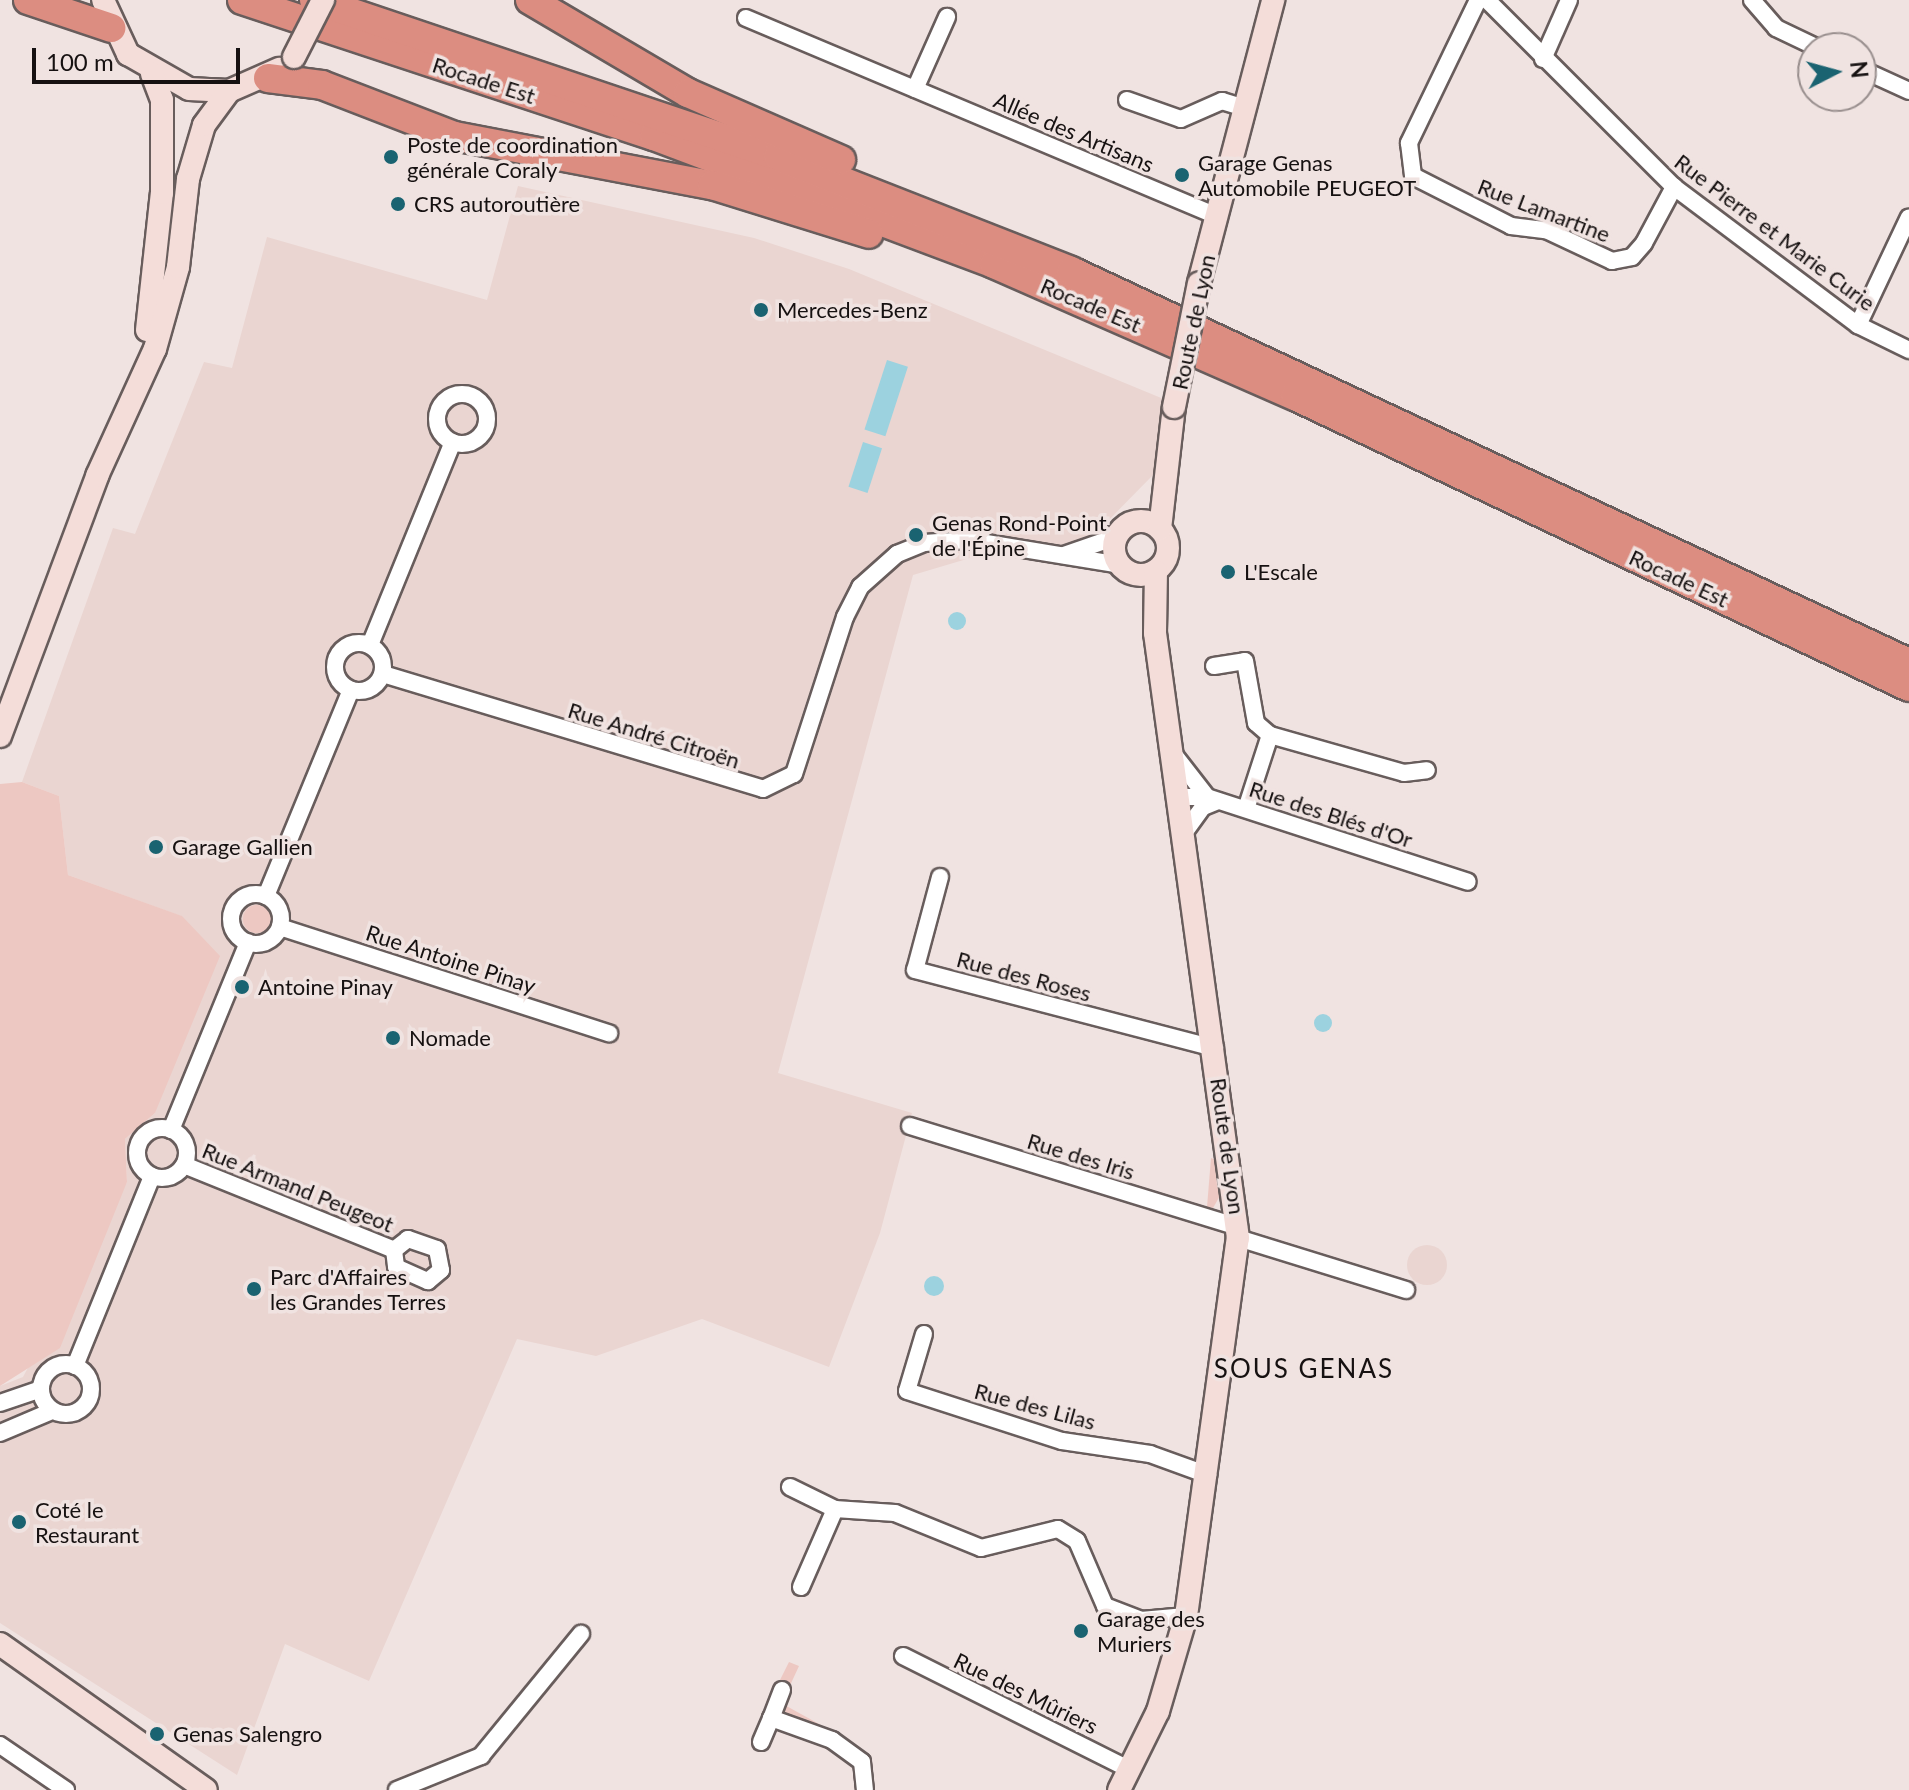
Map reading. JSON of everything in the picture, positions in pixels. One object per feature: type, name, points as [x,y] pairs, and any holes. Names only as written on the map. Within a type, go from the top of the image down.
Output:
[{"type":"highway","points":[[28,0],[111,28]]},
{"type":"highway","name":"Rocade Est","points":[[242,0],[773,178],[1095,306],[1909,687]]},
{"type":"highway","name":"Rocade Est","points":[[314,0],[778,156],[1071,271],[1909,663]]},
{"type":"highway","points":[[530,0],[721,110],[1063,255],[1071,271]]},
{"type":"highway","points":[[268,78],[322,85],[467,140],[747,194],[1072,309],[1095,306]]},
{"type":"street","points":[[103,0],[111,28],[152,74],[162,100],[158,247],[130,399]]},
{"type":"street","points":[[152,74],[189,89],[229,91],[268,78],[294,57],[323,0]]},
{"type":"street","name":"Route de Lyon","points":[[1119,1790],[1158,1711],[1186,1616],[1208,1475],[1238,1233],[1215,1048],[1155,633],[1156,571],[1168,551],[1160,529],[1160,483],[1199,283],[1273,0]]},
{"type":"street","name":"Rue Lamartine","points":[[1478,0],[1409,143],[1413,176],[1511,226],[1546,230],[1612,261],[1632,257],[1644,243],[1674,187]]},
{"type":"street","name":"Rue Pierre et Marie Curie","points":[[1487,0],[1674,187],[1858,325],[1909,350]]},
{"type":"street","points":[[1543,59],[1569,0]]},
{"type":"street","points":[[1752,0],[1776,28],[1797,38]]},
{"type":"street","points":[[915,89],[947,17]]},
{"type":"street","name":"Allée des Artisans","points":[[746,18],[1217,216]]},
{"type":"street","points":[[1877,76],[1909,91]]},
{"type":"street","points":[[0,736],[130,399],[155,349],[178,267],[188,179],[204,125],[229,91]]},
{"type":"street","points":[[1127,100],[1181,119],[1222,101],[1245,108]]},
{"type":"street","points":[[1858,325],[1909,217]]},
{"type":"street","points":[[370,645],[350,644],[336,657],[336,676],[351,690],[366,691],[383,674],[370,645],[453,442]]},
{"type":"street","name":"Route de Lyon","points":[[1155,633],[1124,569],[1124,530],[1160,483]]},
{"type":"street","points":[[1124,530],[1160,529]]},
{"type":"street","name":"Rue André Citroën","points":[[1054,558],[1124,530]]},
{"type":"street","name":"Rue André Citroën","points":[[383,674],[763,789],[794,774],[805,754],[845,617],[877,568],[916,545],[945,541],[1124,569]]},
{"type":"street","points":[[1124,569],[1156,571]]},
{"type":"street","points":[[1214,666],[1245,661],[1256,723],[1270,735],[1404,773],[1427,770]]},
{"type":"street","points":[[266,896],[351,690]]},
{"type":"street","points":[[1246,809],[1270,735]]},
{"type":"street","points":[[1172,752],[1213,799],[1203,807],[1184,833]]},
{"type":"street","name":"Rue des Blés d'Or","points":[[1178,797],[1213,799],[1468,882]]},
{"type":"street","name":"Rue des Roses","points":[[940,877],[915,970],[1215,1048]]},
{"type":"street","points":[[266,896],[278,906],[280,927],[267,941],[248,942],[233,928],[232,913],[245,897],[266,896]]},
{"type":"street","name":"Rue Antoine Pinay","points":[[280,927],[609,1033]]},
{"type":"street","points":[[171,1130],[248,942]]},
{"type":"street","name":"Rue des Iris","points":[[910,1126],[1406,1290]]},
{"type":"street","points":[[171,1130],[184,1141],[184,1165],[172,1176],[152,1176],[139,1162],[138,1146],[148,1133],[171,1130]]},
{"type":"street","name":"Rue Armand Peugeot","points":[[184,1165],[394,1250]]},
{"type":"street","points":[[75,1366],[152,1176]]},
{"type":"street","name":"Rue des Lilas","points":[[924,1334],[907,1391],[1062,1441],[1150,1454],[1208,1475]]},
{"type":"street","points":[[75,1366],[90,1385],[88,1401],[76,1412],[52,1411],[5,1430],[0,1406],[41,1389],[52,1369],[75,1366]]},
{"type":"street","points":[[41,1389],[52,1411]]},
{"type":"street","points":[[790,1487],[835,1509],[895,1513],[981,1548],[1058,1529],[1077,1541],[1105,1606],[1141,1620],[1186,1616]]},
{"type":"street","points":[[801,1587],[835,1509]]},
{"type":"street","points":[[397,1790],[424,1785],[481,1756],[581,1634]]},
{"type":"street","points":[[0,1644],[199,1783],[218,1790]]},
{"type":"street","name":"Rue des Mûriers","points":[[903,1656],[1129,1769]]},
{"type":"street","points":[[761,1742],[782,1690]]},
{"type":"street","points":[[771,1718],[832,1740],[862,1762],[865,1790]]},
{"type":"street","points":[[0,1745],[66,1790]]},
{"type":"shaded area","points":[[518,186],[754,238],[849,269],[1166,400],[1153,475],[1097,532],[1096,555],[997,550],[913,575],[778,1073],[912,1113],[880,1233],[829,1367],[702,1319],[596,1356],[517,1339],[369,1681],[285,1644],[237,1775],[0,1623],[0,1386],[23,1377],[127,1182],[125,1139],[155,1113],[181,916],[68,875],[59,796],[22,782],[113,528],[135,534],[204,362],[232,368],[267,237],[487,300]]},
{"type":"shaded area","points":[[22,782],[59,796],[68,875],[182,916],[220,956],[155,1113],[125,1139],[127,1182],[60,1348],[0,1386],[0,784]]},
{"type":"shaded area","points":[[257,905],[267,909],[271,919],[267,929],[257,933],[247,929],[243,919],[247,909]]},
{"type":"shaded area","points":[[1211,1158],[1218,1161],[1221,1194],[1213,1208],[1207,1207]]},
{"type":"shaded area","points":[[1427,1245],[1441,1251],[1447,1265],[1441,1279],[1427,1285],[1413,1279],[1407,1265],[1413,1251]]},
{"type":"shaded area","points":[[789,1662],[799,1666],[787,1692],[778,1684]]},
{"type":"shaded area","points":[[781,1703],[828,1729],[827,1732],[783,1716]]},
{"type":"water","points":[[887,360],[908,367],[885,436],[864,429]]},
{"type":"water","points":[[863,442],[882,448],[867,493],[848,487]]},
{"type":"water","points":[[957,612],[966,621],[957,630],[948,621]]},
{"type":"water","points":[[1319,1014],[1327,1014],[1332,1023],[1330,1030],[1319,1032],[1314,1027],[1314,1019]]},
{"type":"water","points":[[934,1276],[941,1279],[944,1286],[941,1293],[934,1296],[927,1293],[924,1286],[927,1279]]},
{"type":"place","name":"Poste de coordination générale Coraly","points":[[391,157]]},
{"type":"place","name":"Garage Genas Automobile PEUGEOT","points":[[1182,175]]},
{"type":"place","name":"CRS autoroutière","points":[[398,204]]},
{"type":"place","name":"Mercedes-Benz","points":[[761,310]]},
{"type":"place","name":"Genas Rond-Point de l'Épine","points":[[916,535]]},
{"type":"place","name":"L'Escale","points":[[1228,572]]},
{"type":"place","name":"Garage Gallien","points":[[156,847]]},
{"type":"place","name":"Antoine Pinay","points":[[242,987]]},
{"type":"place","name":"Nomade","points":[[393,1038]]},
{"type":"place","name":"Parc d'Affaires les Grandes Terres","points":[[254,1289]]},
{"type":"place","name":"Coté le Restaurant","points":[[19,1522]]},
{"type":"place","name":"Garage des Muriers","points":[[1081,1631]]},
{"type":"place","name":"Genas Salengro","points":[[157,1734]]},
{"type":"district","name":"SOUS GENAS","points":[[1304,1369]]}]
